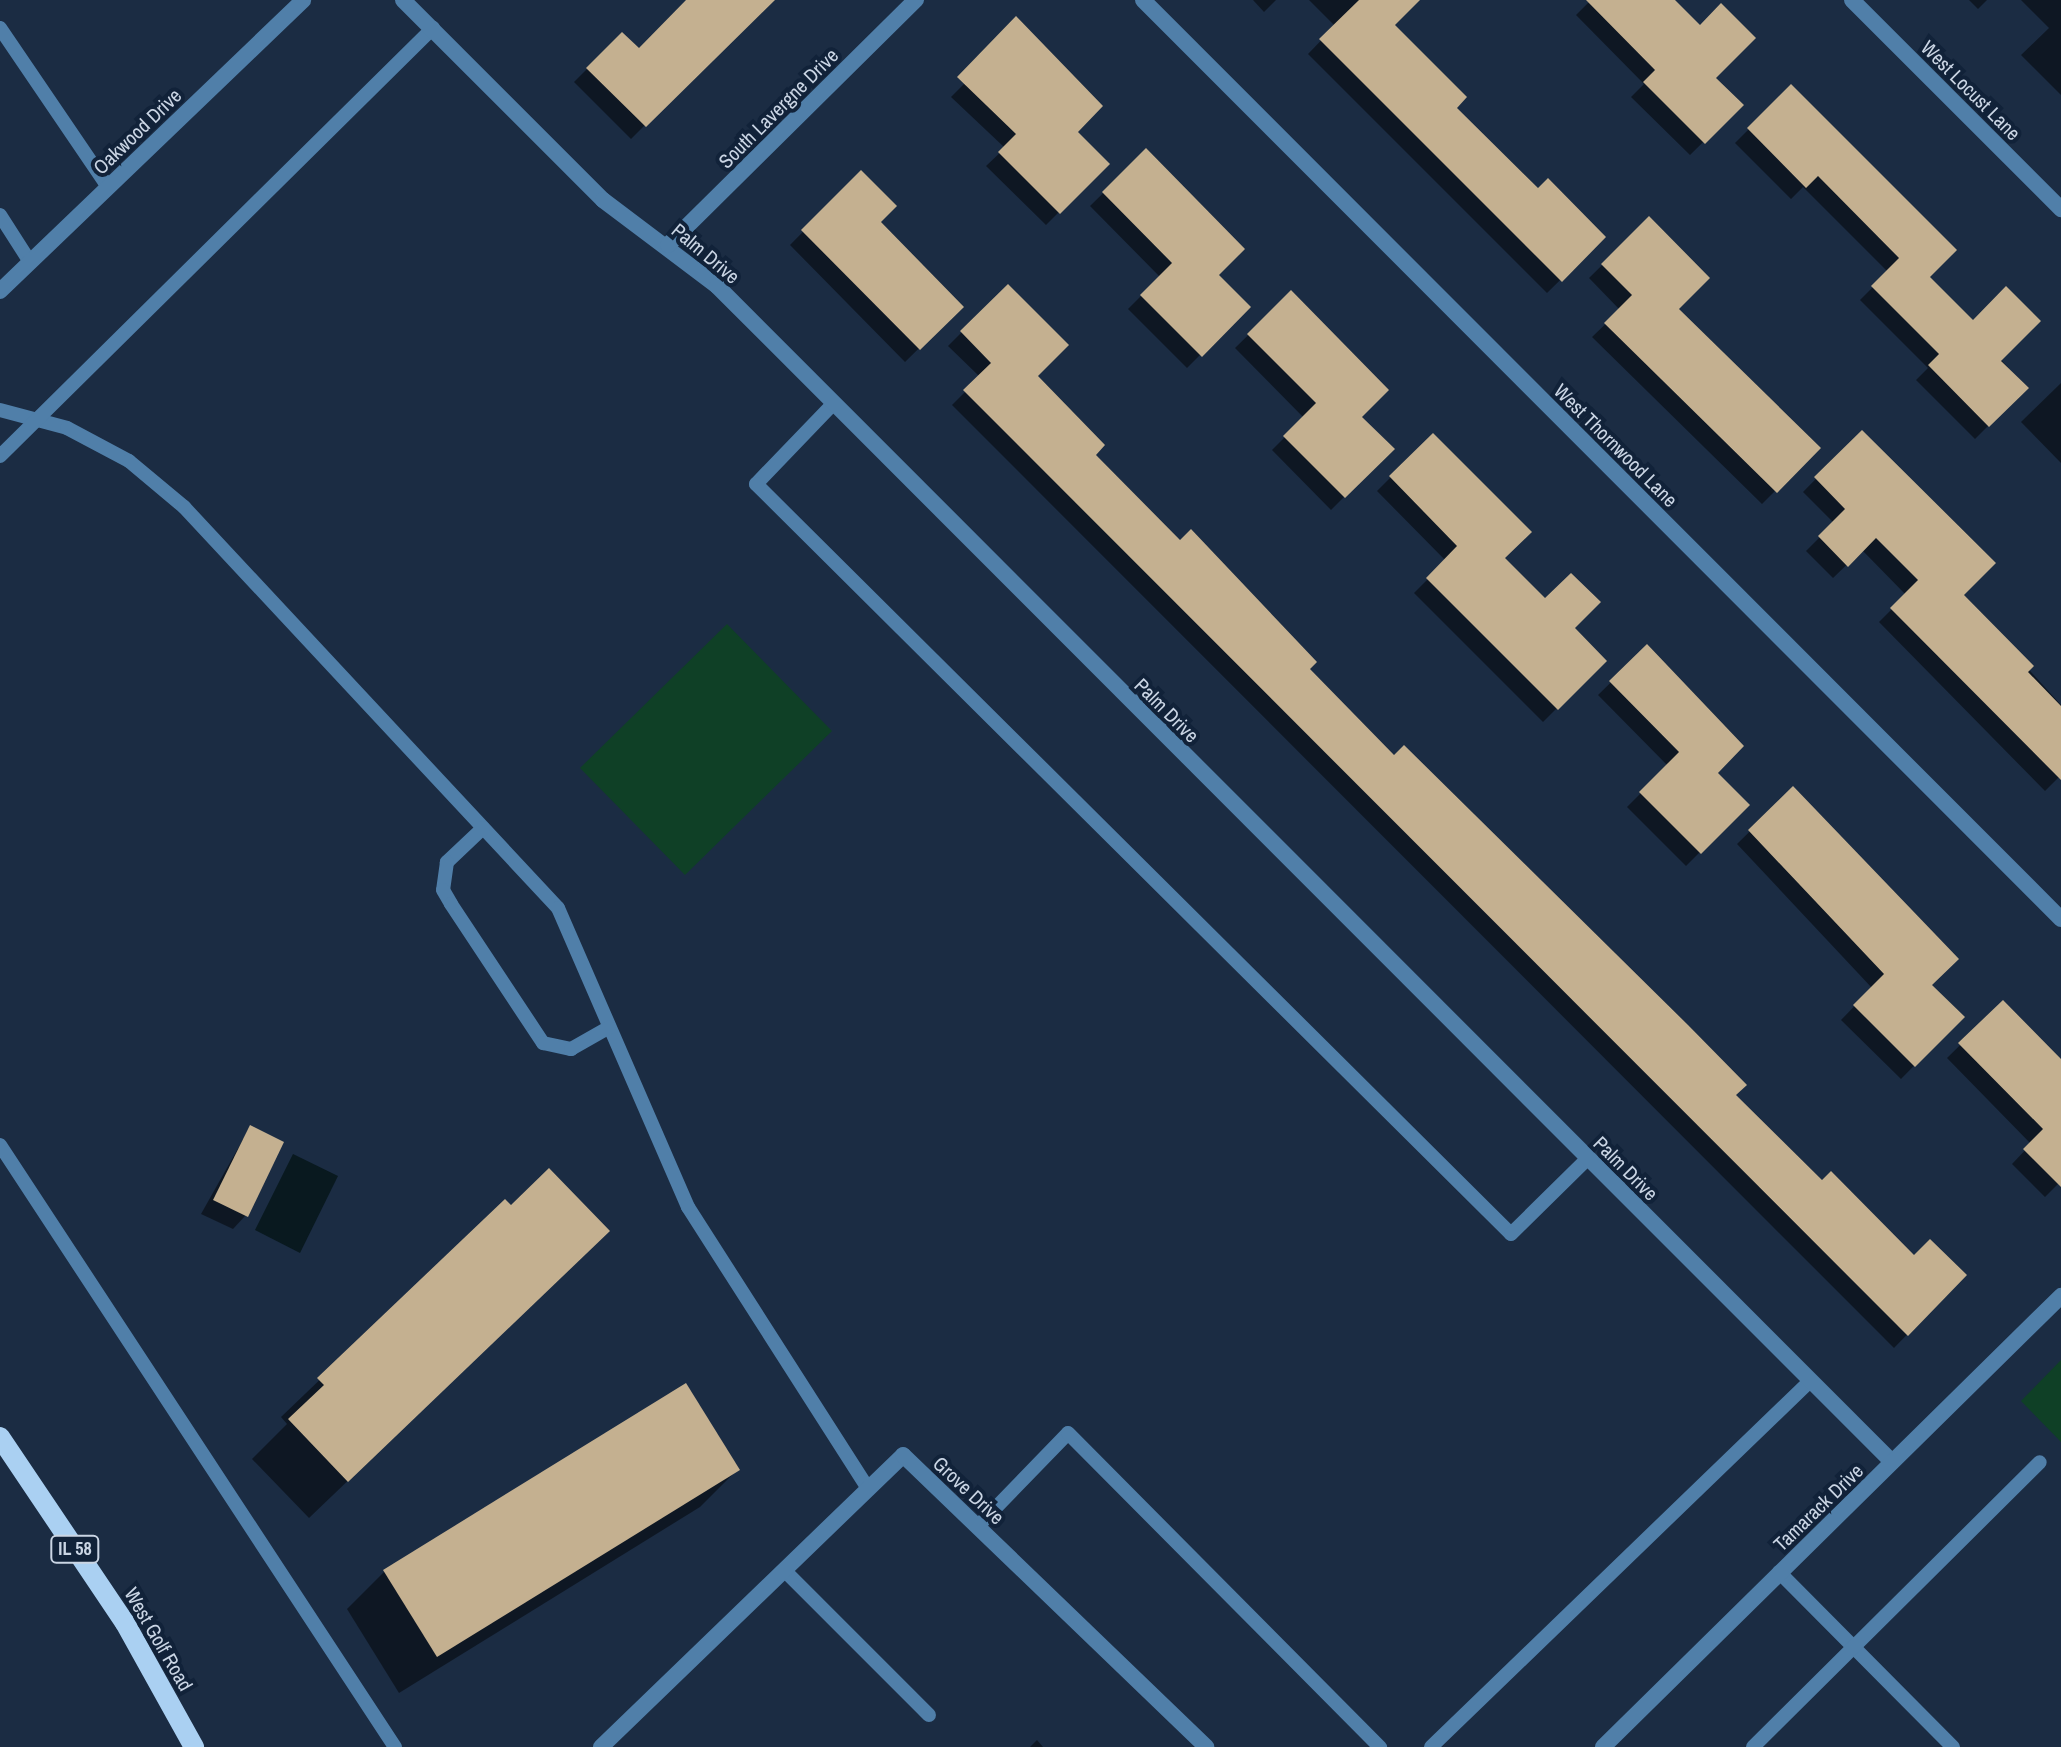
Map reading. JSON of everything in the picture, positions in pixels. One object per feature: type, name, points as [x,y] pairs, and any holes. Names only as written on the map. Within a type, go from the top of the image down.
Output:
[{"type":"main road","name":"West Golf Road","points":[[0,1437],[125,1623],[194,1747]]},
{"type":"street","name":"Oakwood Drive","points":[[0,291],[303,0]]},
{"type":"street","name":"Palm Drive","points":[[403,0],[603,200],[668,245],[833,404],[1892,1462]]},
{"type":"street","name":"South Lavergne Drive","points":[[668,245],[916,0]]},
{"type":"street","name":"West Thornwood Lane","points":[[1143,0],[2061,919]]},
{"type":"street","name":"West Locust Lane","points":[[1852,0],[2061,209]]},
{"type":"street","name":"Tamarack Drive","points":[[1603,1747],[2061,1296]]},
{"type":"street","name":"Grove Drive","points":[[601,1747],[903,1455],[1206,1747]]},
{"type":"lane","points":[[0,28],[108,187]]},
{"type":"lane","points":[[0,456],[433,28]]},
{"type":"lane","points":[[0,215],[30,262]]},
{"type":"lane","points":[[833,404],[756,484],[1511,1234],[1588,1158]]},
{"type":"lane","points":[[0,410],[67,428],[129,461],[184,507],[558,908],[688,1207],[868,1488]]},
{"type":"lane","points":[[483,828],[447,862],[443,890],[451,904],[543,1043],[571,1049],[608,1028]]},
{"type":"lane","points":[[0,1145],[395,1747]]},
{"type":"lane","points":[[1431,1747],[1810,1381]]},
{"type":"lane","points":[[978,1526],[1068,1433],[1380,1747]]},
{"type":"lane","points":[[1753,1747],[2040,1462]]},
{"type":"lane","points":[[784,1570],[929,1715]]},
{"type":"lane","points":[[1779,1572],[1953,1747]]},
{"type":"green space","points":[[727,624],[832,731],[685,875],[580,768]]},
{"type":"green space","points":[[2061,1360],[2061,1442],[2021,1401]]},
{"type":"shaded area","points":[[293,1154],[338,1176],[300,1253],[255,1230]]},
{"type":"building","points":[[686,0],[775,0],[646,127],[586,68],[622,32],[639,48]]},
{"type":"building","points":[[1359,0],[1420,0],[1395,25],[1467,97],[1457,108],[1538,188],[1548,178],[1606,237],[1562,282],[1319,39]]},
{"type":"building","points":[[1586,0],[1675,0],[1700,25],[1721,3],[1756,38],[1716,78],[1744,105],[1705,144],[1643,82],[1655,70]]},
{"type":"building","points":[[1016,16],[1103,106],[1078,132],[1110,164],[1060,214],[998,152],[1016,134],[957,77]]},
{"type":"building","points":[[1791,84],[1957,250],[1930,277],[1973,320],[2006,286],[2041,321],[2001,361],[2029,388],[1989,427],[1928,365],[1939,354],[1871,286],[1899,258],[1818,176],[1806,188],[1747,128]]},
{"type":"building","points":[[1146,148],[1245,249],[1219,275],[1251,307],[1202,357],[1140,295],[1172,263],[1102,192]]},
{"type":"building","points":[[861,170],[897,206],[881,222],[964,307],[920,350],[801,230]]},
{"type":"building","points":[[1649,216],[1710,278],[1679,309],[1821,448],[1777,493],[1604,323],[1632,295],[1601,264]]},
{"type":"building","points":[[1008,284],[1069,345],[1038,376],[1105,445],[1096,455],[1180,540],[1191,529],[1317,662],[1310,669],[1394,755],[1404,745],[1688,1025],[1747,1085],[1736,1095],[1822,1180],[1831,1171],[1914,1255],[1930,1239],[1967,1275],[1908,1336],[963,390],[991,363],[960,331]]},
{"type":"building","points":[[1291,290],[1389,390],[1362,417],[1395,449],[1345,498],[1283,436],[1316,403],[1247,334]]},
{"type":"building","points":[[1862,430],[1996,563],[1964,595],[2034,666],[2028,672],[2061,706],[2061,780],[1890,608],[1918,580],[1876,538],[1848,567],[1818,536],[1845,509],[1814,477]]},
{"type":"building","points":[[1433,433],[1532,532],[1505,558],[1545,598],[1571,573],[1601,602],[1575,628],[1607,661],[1558,710],[1426,578],[1457,546],[1389,476]]},
{"type":"building","points":[[1647,644],[1744,746],[1718,773],[1750,805],[1701,854],[1639,792],[1679,752],[1609,681]]},
{"type":"building","points":[[1793,786],[1959,959],[1932,985],[1965,1017],[1915,1067],[1853,1005],[1884,974],[1748,830]]},
{"type":"building","points":[[2003,1000],[2061,1059],[2061,1187],[2023,1149],[2043,1129],[1958,1043]]},
{"type":"building","points":[[250,1125],[284,1142],[248,1217],[213,1200]]},
{"type":"building","points":[[549,1168],[610,1231],[348,1482],[288,1419],[324,1385],[317,1378],[505,1199],[511,1205]]},
{"type":"building","points":[[686,1383],[740,1470],[437,1657],[383,1570]]}]
